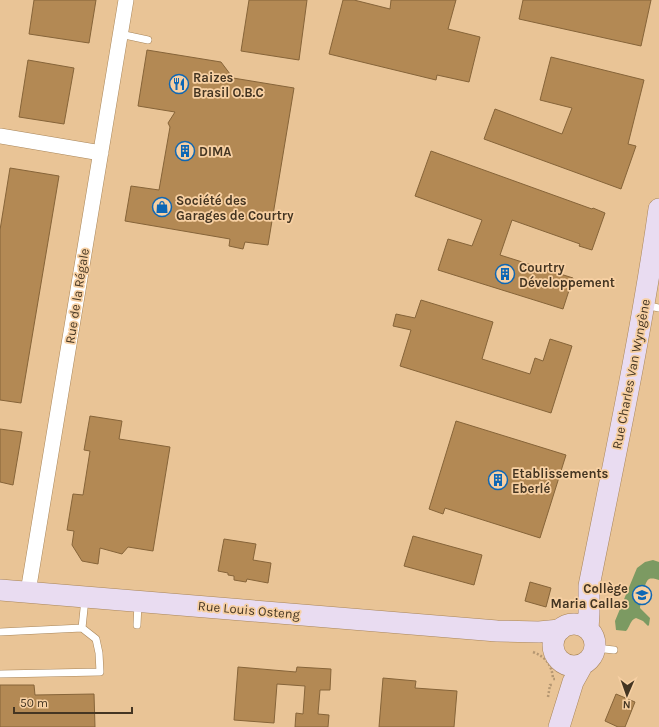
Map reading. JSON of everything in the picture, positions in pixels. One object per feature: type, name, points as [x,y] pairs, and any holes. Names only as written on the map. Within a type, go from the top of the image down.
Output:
[{"type":"street","name":"Rue de la Régale","points":[[28,592],[126,0]]},
{"type":"street","points":[[0,136],[101,153]]},
{"type":"street","name":"Rue Charles Van Wyngène","points":[[560,725],[585,641],[575,610],[588,586],[632,374],[652,306],[658,222]]},
{"type":"street","name":"Rue Louis Osteng","points":[[0,590],[497,632],[539,632],[585,641],[571,666],[566,664],[557,664],[536,644],[497,632]]},
{"type":"street","name":"Rue Charles Van Wyngène","points":[[560,725],[557,664],[554,641],[585,641]]},
{"type":"lane","points":[[120,34],[148,40]]},
{"type":"lane","points":[[82,628],[85,596]]},
{"type":"lane","points":[[137,625],[138,601]]},
{"type":"lane","points":[[0,632],[82,628],[96,639],[99,653],[100,672],[0,674]]},
{"type":"path","points":[[533,652],[544,658],[551,669],[553,679],[557,664]]},
{"type":"green space","points":[[653,560],[659,562],[659,580],[649,579],[647,581],[640,608],[650,618],[649,625],[648,626],[643,621],[636,618],[632,620],[626,631],[616,630],[615,621],[637,568],[645,562]]},
{"type":"building","points":[[34,0],[96,0],[89,43],[29,34]]},
{"type":"building","points":[[249,0],[307,0],[299,60],[241,51]]},
{"type":"building","points":[[343,0],[354,0],[390,9],[391,0],[456,0],[448,29],[480,37],[469,82],[437,75],[436,80],[329,54]]},
{"type":"building","points":[[523,0],[651,0],[641,46],[519,19]]},
{"type":"building","points":[[147,50],[221,62],[233,78],[294,88],[268,245],[245,242],[243,249],[229,246],[230,239],[125,221],[131,186],[159,190],[170,127],[168,123],[175,112],[138,106]]},
{"type":"building","points":[[551,57],[644,80],[628,144],[636,146],[621,189],[484,139],[495,109],[562,134],[572,108],[540,100]]},
{"type":"building","points":[[28,60],[74,68],[64,124],[19,117]]},
{"type":"building","points":[[431,151],[605,213],[592,250],[579,246],[580,244],[512,220],[500,255],[573,278],[563,309],[438,270],[448,239],[472,246],[482,220],[415,196]]},
{"type":"building","points":[[10,168],[59,176],[21,403],[0,400],[0,230]]},
{"type":"building","points":[[421,300],[493,322],[482,359],[530,374],[535,358],[543,361],[550,339],[572,346],[551,413],[400,366],[411,330],[393,326],[396,314],[415,318]]},
{"type":"building","points":[[90,416],[122,421],[119,439],[170,447],[153,551],[128,547],[122,554],[100,548],[98,564],[82,561],[72,545],[74,531],[67,530],[73,494],[83,495],[90,451],[84,450]]},
{"type":"building","name":"Etablissements Eberlé","points":[[456,421],[566,455],[540,538],[445,508],[443,514],[429,509]]},
{"type":"building","points":[[0,429],[22,432],[13,485],[0,482]]},
{"type":"building","points":[[413,536],[482,555],[474,585],[404,566]]},
{"type":"building","points":[[224,539],[256,544],[253,560],[271,563],[268,583],[247,579],[246,582],[234,580],[234,576],[218,571]]},
{"type":"building","points":[[530,582],[551,588],[546,607],[525,601]]},
{"type":"building","points":[[238,667],[296,672],[297,667],[331,669],[330,690],[320,690],[318,714],[329,715],[328,727],[295,727],[296,713],[303,714],[305,686],[277,684],[274,723],[234,720]]},
{"type":"building","points":[[383,678],[416,681],[415,688],[457,691],[454,727],[379,727]]},
{"type":"building","points":[[0,685],[34,685],[35,695],[94,694],[95,727],[0,727]]},
{"type":"building","points":[[616,694],[635,702],[625,727],[618,727],[605,721]]},
{"type":"place","name":"Raizes Brasil O.B.C","points":[[179,84]]},
{"type":"place","name":"DIMA","points":[[185,151]]},
{"type":"place","name":"Société des Garages de Courtry","points":[[162,207]]},
{"type":"place","name":"Courtry Développement","points":[[505,274]]},
{"type":"place","name":"Etablissements Eberlé","points":[[498,480]]},
{"type":"place","name":"Collège Maria Callas","points":[[642,595]]}]
